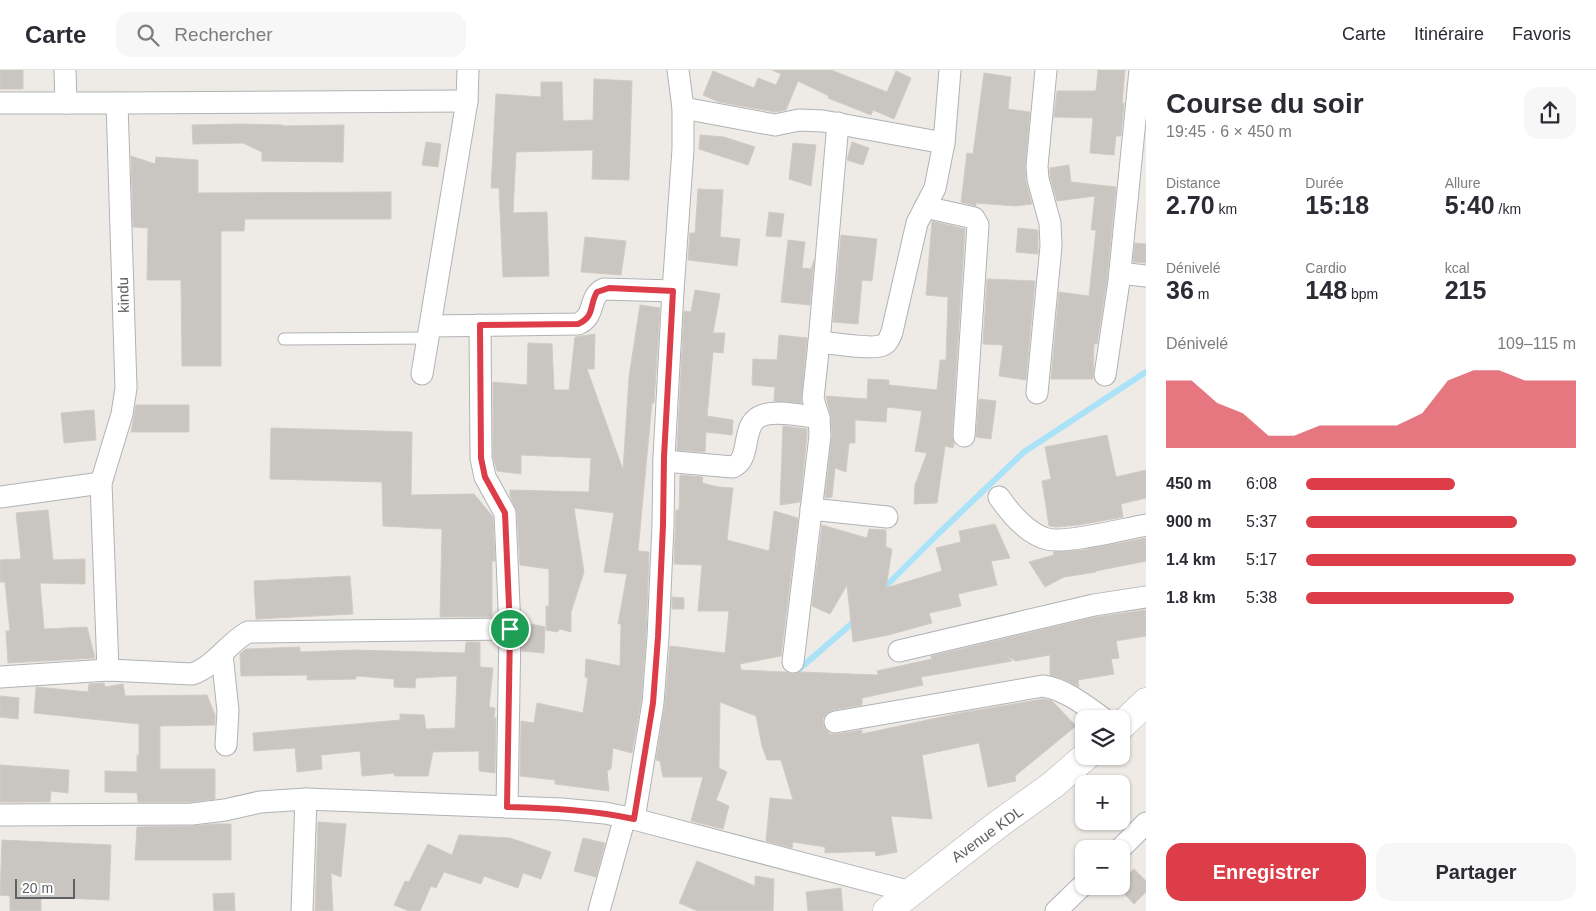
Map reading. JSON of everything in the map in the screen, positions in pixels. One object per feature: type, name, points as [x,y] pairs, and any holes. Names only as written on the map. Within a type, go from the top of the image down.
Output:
[{"type":"street","points":[[65,70],[66,103]]},
{"type":"street","points":[[422,374],[467,101],[468,70]]},
{"type":"street","points":[[599,911],[630,818],[653,703],[661,581],[664,461],[673,291],[683,149],[683,108],[678,70]]},
{"type":"street","points":[[819,342],[871,347],[883,345],[888,341],[892,332],[913,237],[924,207],[935,188],[944,143],[950,70]]},
{"type":"street","points":[[1037,393],[1052,246],[1050,223],[1038,178],[1037,166],[1046,70]]},
{"type":"street","points":[[1105,375],[1120,273],[1140,70]]},
{"type":"street","points":[[0,103],[467,101]]},
{"type":"street","name":"kindu","points":[[108,670],[102,483],[122,414],[126,388],[117,103]]},
{"type":"street","points":[[683,108],[775,124],[810,120],[838,123],[944,143]]},
{"type":"street","points":[[793,662],[820,436],[819,418],[813,399],[838,123]]},
{"type":"street","points":[[924,207],[974,218],[978,225],[964,436]]},
{"type":"street","points":[[1120,273],[1146,276]]},
{"type":"street","points":[[429,332],[480,325],[578,324],[584,322],[590,315],[595,295],[604,289],[673,291]]},
{"type":"street","points":[[480,325],[481,458],[485,477],[505,513],[510,629],[507,807]]},
{"type":"street","points":[[664,461],[733,467],[739,464],[743,457],[754,420],[763,414],[771,413],[819,418]]},
{"type":"street","points":[[0,497],[102,483]]},
{"type":"street","points":[[998,497],[1034,533],[1048,539],[1063,540],[1146,525]]},
{"type":"street","points":[[811,509],[887,517]]},
{"type":"street","points":[[900,651],[1094,605],[1146,597]]},
{"type":"street","points":[[0,677],[108,670],[192,674],[222,654],[236,639],[248,632],[510,629]]},
{"type":"street","points":[[222,654],[228,711],[226,745]]},
{"type":"street","points":[[835,722],[1043,686],[1053,687],[1090,710]]},
{"type":"street","points":[[1130,717],[1146,702]]},
{"type":"street","name":"Avenue KDL","points":[[886,911],[1054,784],[1076,765]]},
{"type":"street","points":[[0,815],[192,814],[225,810],[260,802],[306,800],[561,809],[630,818],[910,892]]},
{"type":"street","points":[[302,911],[306,800]]},
{"type":"street","points":[[1130,840],[1145,826]]},
{"type":"street","points":[[1056,911],[1075,893]]},
{"type":"lane","points":[[284,339],[429,332]]},
{"type":"building","points":[[0,70],[23,70],[23,89],[0,89]]},
{"type":"building","points":[[772,70],[831,70],[887,92],[896,71],[911,78],[894,119],[873,110],[871,115],[828,98],[829,96],[798,81],[786,110],[775,112],[719,102],[703,95],[713,71],[754,88],[758,78],[776,85],[781,74]]},
{"type":"building","points":[[1098,70],[1125,70],[1121,136],[1116,136],[1114,155],[1090,153],[1093,118],[1054,117],[1057,91],[1096,91]]},
{"type":"building","points":[[984,73],[1011,77],[1008,109],[1030,112],[1025,167],[1026,182],[1032,204],[1015,206],[976,203],[976,206],[961,202],[967,153],[973,154]]},
{"type":"building","points":[[594,79],[632,81],[629,180],[592,179],[593,150],[516,152],[513,213],[547,212],[549,276],[503,277],[499,188],[491,188],[496,94],[541,97],[541,82],[562,82],[563,121],[593,120]]},
{"type":"building","points":[[242,124],[283,126],[344,125],[343,162],[262,161],[262,152],[243,143],[193,144],[192,125]]},
{"type":"building","points":[[700,135],[724,137],[755,147],[748,165],[699,149]]},
{"type":"building","points":[[426,142],[441,144],[438,167],[422,165]]},
{"type":"building","points":[[852,142],[869,148],[863,165],[847,160]]},
{"type":"building","points":[[793,143],[816,145],[811,186],[789,179]]},
{"type":"building","points":[[131,156],[155,164],[156,157],[198,160],[198,193],[391,192],[391,219],[245,219],[244,231],[221,231],[221,366],[182,366],[181,280],[147,280],[148,228],[133,227]]},
{"type":"building","points":[[1069,165],[1071,182],[1116,187],[1107,279],[1097,344],[1094,344],[1093,379],[1051,379],[1059,292],[1089,296],[1096,230],[1091,230],[1095,196],[1057,201],[1050,177],[1050,168]]},
{"type":"building","points":[[698,189],[723,190],[720,237],[740,239],[737,266],[688,260],[690,233],[695,233]]},
{"type":"building","points":[[769,212],[784,214],[781,237],[766,236]]},
{"type":"building","points":[[932,221],[965,229],[952,435],[954,443],[953,448],[945,446],[937,503],[914,504],[915,485],[927,453],[915,451],[922,411],[887,407],[886,422],[855,420],[855,443],[849,443],[846,472],[835,468],[832,497],[825,498],[832,435],[831,417],[826,396],[867,399],[868,379],[889,380],[889,385],[937,390],[940,360],[946,360],[948,297],[926,295]]},
{"type":"building","points":[[1018,228],[1038,230],[1038,254],[1016,252]]},
{"type":"building","points":[[841,235],[877,239],[872,281],[862,280],[858,324],[833,322]]},
{"type":"building","points":[[585,237],[626,241],[621,275],[581,272]]},
{"type":"building","points":[[788,240],[805,242],[802,268],[811,269],[814,260],[810,305],[781,302]]},
{"type":"building","points":[[1135,243],[1146,244],[1146,263],[1133,262]]},
{"type":"building","points":[[987,279],[1035,281],[1026,380],[999,376],[1003,345],[983,344]]},
{"type":"building","points":[[695,290],[720,294],[713,333],[725,333],[723,353],[713,352],[707,416],[733,420],[732,435],[706,432],[705,452],[677,450],[684,311],[691,312]]},
{"type":"building","points":[[640,305],[660,308],[654,403],[652,403],[638,551],[649,552],[646,636],[641,702],[632,753],[613,748],[611,769],[607,771],[609,791],[555,784],[555,780],[520,776],[521,721],[534,723],[537,703],[583,713],[588,678],[585,677],[586,659],[620,666],[621,624],[618,624],[627,574],[604,572],[614,513],[574,508],[584,572],[571,612],[571,632],[560,629],[557,632],[546,630],[546,606],[549,606],[549,569],[520,565],[517,512],[510,496],[510,490],[589,492],[591,458],[521,455],[521,474],[497,471],[493,457],[493,382],[527,385],[528,343],[552,344],[554,390],[569,390],[575,337],[595,334],[594,369],[587,369],[623,470],[629,377]]},
{"type":"building","points":[[779,335],[807,338],[801,403],[774,401],[775,387],[752,385],[753,359],[777,360]]},
{"type":"building","points":[[979,399],[996,401],[991,439],[976,437]]},
{"type":"building","points":[[136,405],[189,405],[189,432],[131,432]]},
{"type":"building","points":[[94,410],[96,440],[64,443],[61,413]]},
{"type":"building","points":[[783,426],[807,429],[807,436],[800,502],[780,505]]},
{"type":"building","points":[[271,428],[412,432],[411,495],[474,494],[493,517],[495,561],[492,561],[492,617],[440,617],[442,529],[383,526],[382,482],[270,479]]},
{"type":"building","points":[[1107,435],[1116,477],[1146,470],[1146,498],[1121,504],[1123,517],[1079,525],[1049,526],[1042,481],[1051,479],[1045,447]]},
{"type":"building","points":[[680,475],[703,477],[702,483],[733,488],[727,540],[769,551],[774,511],[798,518],[781,656],[740,664],[741,670],[792,674],[800,672],[878,675],[877,671],[932,659],[931,656],[1096,617],[1146,610],[1146,636],[1116,641],[1119,658],[1111,659],[1114,674],[1078,680],[1079,687],[1050,675],[1050,655],[1016,661],[1005,655],[1012,661],[921,677],[923,685],[862,698],[862,705],[833,710],[827,713],[823,718],[823,725],[830,734],[862,730],[862,734],[960,713],[1043,699],[1052,701],[1075,725],[1015,776],[1016,781],[988,787],[979,743],[922,755],[932,819],[891,816],[897,852],[876,856],[875,851],[825,853],[825,847],[793,842],[792,848],[766,841],[770,798],[793,800],[781,760],[767,760],[756,716],[720,702],[719,768],[727,772],[716,800],[729,806],[723,829],[691,821],[703,777],[663,777],[660,761],[656,760],[665,704],[670,646],[725,653],[729,611],[698,611],[702,565],[674,564],[676,510],[679,510]]},
{"type":"building","points":[[48,510],[53,560],[85,559],[85,584],[40,583],[44,629],[87,627],[95,658],[8,663],[6,631],[10,631],[5,582],[0,582],[0,560],[21,559],[16,513]]},
{"type":"building","points":[[995,524],[1010,558],[991,561],[997,585],[958,594],[961,606],[929,613],[932,623],[853,642],[847,585],[830,614],[812,606],[822,525],[867,538],[869,529],[886,530],[886,547],[892,549],[886,588],[942,571],[936,548],[961,542],[959,531]]},
{"type":"building","points":[[1146,538],[1146,561],[1064,577],[1045,587],[1029,562],[1054,555],[1053,552],[1083,550]]},
{"type":"building","points":[[350,576],[353,614],[256,619],[254,581]]},
{"type":"building","points":[[672,597],[684,598],[684,609],[672,609]]},
{"type":"building","points":[[522,622],[545,627],[544,653],[522,651]]},
{"type":"building","points":[[466,642],[480,642],[480,667],[493,668],[489,707],[495,708],[494,718],[496,718],[495,773],[479,771],[479,751],[433,752],[428,776],[394,776],[395,773],[362,776],[360,751],[321,755],[322,769],[297,772],[295,748],[254,751],[253,733],[400,720],[400,714],[424,715],[426,729],[455,728],[457,676],[416,678],[415,688],[394,687],[394,679],[356,676],[356,679],[307,680],[307,675],[241,676],[240,654],[246,649],[300,647],[300,652],[355,650],[465,653]]},
{"type":"building","points":[[104,683],[105,687],[123,684],[125,696],[207,695],[215,715],[215,725],[160,726],[160,769],[215,769],[215,799],[191,802],[138,802],[137,793],[105,792],[105,771],[137,772],[139,724],[34,713],[36,687],[88,692],[89,684]]},
{"type":"building","points":[[0,696],[19,698],[18,719],[0,717]]},
{"type":"building","points":[[0,765],[69,770],[68,793],[51,791],[50,802],[0,802]]},
{"type":"building","points":[[318,822],[346,824],[341,877],[331,873],[333,911],[315,911]]},
{"type":"building","points":[[231,824],[231,860],[135,860],[137,827]]},
{"type":"building","points":[[459,835],[510,838],[551,852],[541,879],[523,873],[518,888],[484,876],[481,884],[444,872],[436,888],[431,886],[420,911],[409,911],[394,905],[405,881],[409,882],[428,844],[452,855]]},
{"type":"building","points":[[583,838],[605,843],[596,877],[574,871]]},
{"type":"building","points":[[2,840],[111,845],[109,900],[41,897],[41,911],[10,911],[10,896],[0,895]]},
{"type":"building","points":[[697,861],[755,886],[755,876],[774,879],[773,911],[698,911],[679,903]]},
{"type":"building","points":[[1134,869],[1146,881],[1146,892],[1134,904],[1126,895],[1130,895],[1130,873]]},
{"type":"building","points":[[841,888],[843,911],[808,911],[806,892]]},
{"type":"building","points":[[234,893],[235,911],[214,911],[213,894]]},
{"type":"waterway","points":[[881,588],[887,585],[1024,452],[1146,372]]},
{"type":"waterway","points":[[789,678],[857,619]]},
{"type":"route","points":[[604,289],[673,291],[664,457],[658,637],[653,703],[634,819],[561,809],[507,807],[510,629],[505,513],[485,477],[481,458],[480,325],[578,324],[584,322],[590,315],[595,295],[604,289]]}]
